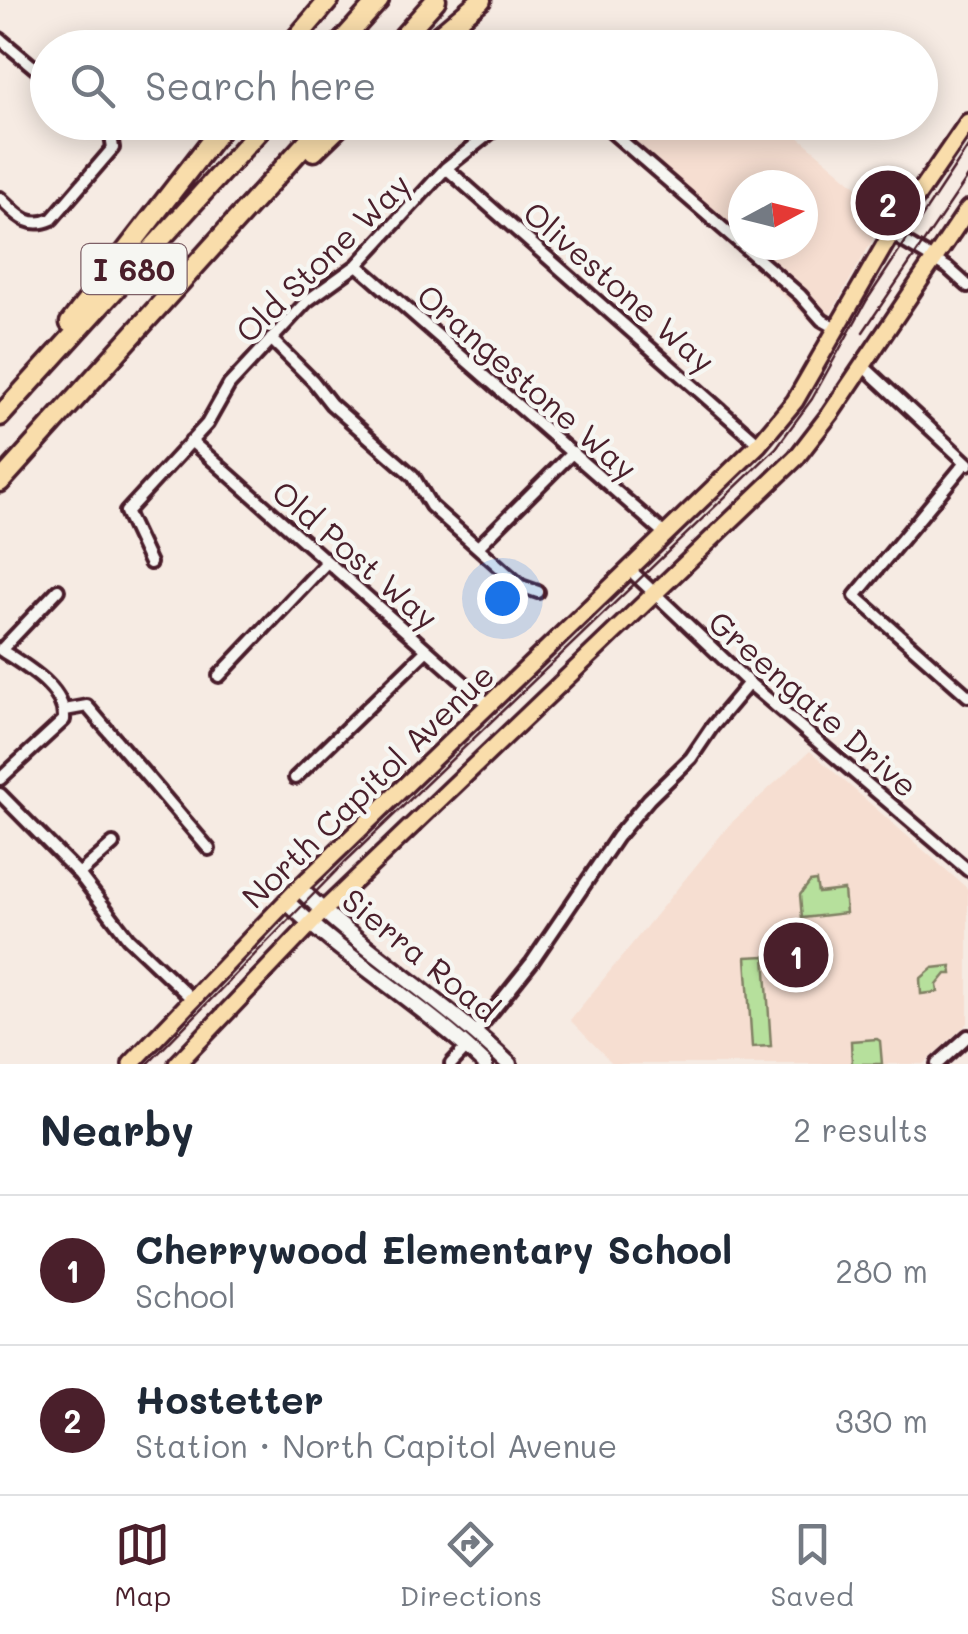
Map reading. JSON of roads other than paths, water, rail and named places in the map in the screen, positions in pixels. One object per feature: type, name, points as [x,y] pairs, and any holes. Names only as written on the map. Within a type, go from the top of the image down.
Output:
[{"type":"highway","points":[[301,30],[326,0]]},
{"type":"highway","points":[[352,30],[379,0]]},
{"type":"highway","points":[[409,30],[436,0]]},
{"type":"highway","points":[[445,30],[481,0]]},
{"type":"highway","points":[[0,415],[212,140]]},
{"type":"highway","name":"I 680","points":[[0,415],[252,140]]},
{"type":"highway","name":"I 680","points":[[0,482],[310,140]]},
{"type":"highway","points":[[209,252],[325,140]]},
{"type":"main road","name":"North Capitol Avenue","points":[[132,1064],[299,888],[759,444],[795,401],[891,234],[968,122]]},
{"type":"main road","name":"North Capitol Avenue","points":[[177,1064],[323,911],[796,458],[968,209]]},
{"type":"street","points":[[0,39],[30,64]]},
{"type":"street","points":[[0,198],[28,223],[40,225],[52,220],[113,148],[112,140]]},
{"type":"street","name":"Old Stone Way","points":[[150,562],[126,512],[208,424],[229,385],[306,301],[358,265],[446,168],[481,140]]},
{"type":"street","points":[[621,140],[800,296],[822,320],[836,328]]},
{"type":"street","name":"Olivestone Way","points":[[446,168],[759,444]]},
{"type":"street","points":[[891,234],[934,259],[968,286]]},
{"type":"street","name":"Orangestone Way","points":[[358,265],[666,535]]},
{"type":"street","points":[[271,339],[331,404],[413,476],[431,506],[521,586],[538,592]]},
{"type":"street","points":[[862,365],[967,463],[855,596],[968,696]]},
{"type":"street","name":"Old Post Way","points":[[191,441],[488,704]]},
{"type":"street","points":[[478,547],[573,452]]},
{"type":"street","points":[[219,676],[327,562]]},
{"type":"street","name":"Greengate Drive","points":[[630,570],[749,684],[968,870]]},
{"type":"street","points":[[0,779],[64,720],[59,694],[1,650],[58,590]]},
{"type":"street","points":[[295,778],[428,650]]},
{"type":"street","points":[[476,1032],[532,962],[617,837],[691,758],[712,726],[749,684]]},
{"type":"street","points":[[65,710],[87,706],[209,849]]},
{"type":"street","points":[[0,794],[79,874],[128,938],[192,999]]},
{"type":"street","points":[[79,874],[113,844]]},
{"type":"street","name":"Sierra Road","points":[[299,888],[476,1032],[508,1064]]},
{"type":"street","name":"Sierra Road","points":[[286,901],[484,1064]]},
{"type":"street","points":[[937,1064],[953,1060],[968,1036]]},
{"type":"street","points":[[451,1064],[467,1047]]},
{"type":"tram line","points":[[148,1064],[344,863],[776,448],[812,399],[867,300],[968,147]]},
{"type":"tram line","points":[[863,332],[968,177]]},
{"type":"place","name":"Hostetter","points":[[888,203]]},
{"type":"place","name":"Cherrywood Elementary School","points":[[796,955]]}]
